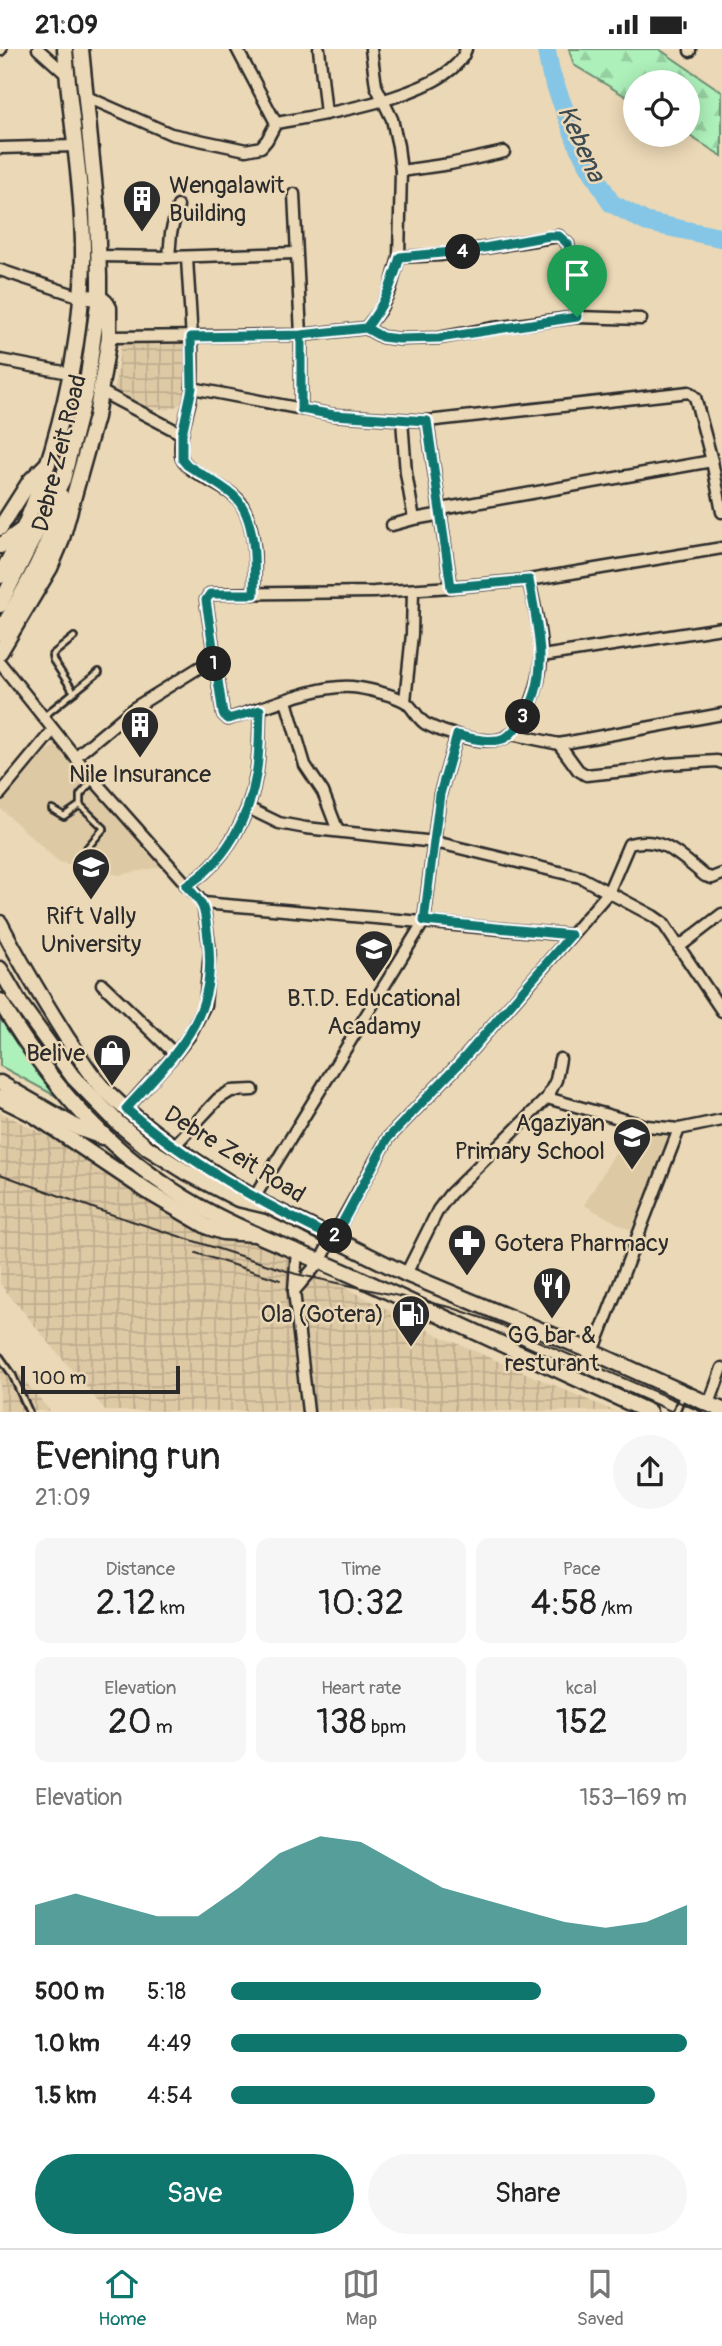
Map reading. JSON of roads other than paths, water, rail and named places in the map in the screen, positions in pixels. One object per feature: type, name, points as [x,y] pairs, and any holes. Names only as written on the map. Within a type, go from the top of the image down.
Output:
[{"type":"main road","points":[[0,576],[23,529],[48,463],[69,373],[81,297],[83,258],[65,49]]},
{"type":"main road","points":[[0,632],[26,587],[56,518],[86,390],[99,297],[87,97],[81,49]]},
{"type":"main road","points":[[81,297],[99,297]]},
{"type":"main road","name":"Debre Zeit Road","points":[[0,652],[44,578],[61,542],[96,417],[109,337],[108,305],[99,297]]},
{"type":"main road","points":[[0,528],[30,481],[48,463]]},
{"type":"main road","points":[[0,605],[63,479]]},
{"type":"main road","points":[[0,547],[23,529]]},
{"type":"main road","name":"Debre Zeit Road","points":[[0,923],[19,972],[89,1071],[126,1109],[174,1146],[268,1206],[406,1274],[716,1407]]},
{"type":"main road","points":[[0,969],[21,1005],[73,1077],[118,1123],[148,1148],[198,1179],[238,1199],[268,1206]]},
{"type":"main road","points":[[0,1001],[47,1072],[106,1139],[177,1193],[215,1215],[649,1412]]},
{"type":"main road","points":[[0,1083],[80,1129],[106,1139]]},
{"type":"main road","points":[[0,1098],[34,1115],[150,1193],[208,1227],[223,1232],[259,1234]]},
{"type":"street","points":[[38,49],[67,75]]},
{"type":"street","points":[[237,49],[276,123]]},
{"type":"street","points":[[320,49],[326,114]]},
{"type":"street","points":[[366,328],[380,310],[390,290],[400,257],[401,171],[392,119],[376,86],[371,49]]},
{"type":"street","points":[[276,123],[326,114],[408,93],[434,81],[453,67],[466,49]]},
{"type":"street","points":[[87,97],[171,134],[246,150],[261,147],[276,123]]},
{"type":"street","points":[[0,148],[75,146]]},
{"type":"street","points":[[401,171],[450,165],[504,152]]},
{"type":"street","points":[[294,194],[301,335],[301,409]]},
{"type":"street","points":[[169,257],[171,233],[178,206]]},
{"type":"street","points":[[400,257],[440,255],[559,236],[568,244],[577,317]]},
{"type":"street","points":[[98,256],[187,257],[296,253]]},
{"type":"street","points":[[187,257],[192,388],[182,434],[182,459],[187,465],[233,494],[242,504],[254,545],[254,594]]},
{"type":"street","points":[[0,270],[81,297]]},
{"type":"street","points":[[109,337],[301,335],[366,328],[382,337],[439,338],[577,317],[641,319]]},
{"type":"street","points":[[0,361],[69,373]]},
{"type":"street","points":[[192,388],[334,415],[427,421],[689,392],[695,397],[722,512]]},
{"type":"street","points":[[100,391],[182,434]]},
{"type":"street","points":[[401,420],[414,519]]},
{"type":"street","points":[[427,421],[451,587]]},
{"type":"street","points":[[392,525],[442,511],[712,461]]},
{"type":"street","points":[[722,548],[529,580],[413,590],[207,596],[213,659],[225,718],[346,686],[405,701],[423,723],[457,735],[495,740],[511,734],[559,744],[722,714]]},
{"type":"street","points":[[511,734],[536,695],[542,656],[529,580]]},
{"type":"street","points":[[405,701],[412,635],[413,590]]},
{"type":"street","points":[[542,656],[722,628]]},
{"type":"street","points":[[75,758],[134,708],[213,659]]},
{"type":"street","points":[[0,663],[75,758],[203,903],[210,951],[205,1005],[190,1035],[126,1109]]},
{"type":"street","points":[[286,701],[305,765],[323,792],[338,831]]},
{"type":"street","points":[[186,886],[206,872],[228,848],[247,808],[256,775],[260,710]]},
{"type":"street","points":[[0,794],[53,730]]},
{"type":"street","points":[[254,1198],[424,921],[440,794],[457,735]]},
{"type":"street","points":[[559,744],[578,770],[586,775],[666,764],[722,763]]},
{"type":"street","points":[[247,808],[279,823],[435,842],[580,877],[663,923],[722,1011]]},
{"type":"street","points":[[294,1291],[320,1261],[388,1138],[458,1065],[608,893],[629,844],[636,842],[666,845],[705,876],[722,874]]},
{"type":"street","points":[[203,903],[571,935]]},
{"type":"street","points":[[679,947],[722,914]]},
{"type":"street","points":[[102,984],[175,1054]]},
{"type":"street","points":[[406,1274],[438,1210],[450,1194],[547,1098],[556,1080],[560,1059]]},
{"type":"street","points":[[174,1146],[218,1099],[231,1091],[253,1090]]},
{"type":"street","points":[[547,1098],[647,1126],[679,1129],[722,1120]]},
{"type":"street","points":[[593,1352],[679,1129]]},
{"type":"street","points":[[297,1251],[294,1291],[308,1412]]},
{"type":"street","points":[[716,1407],[722,1368]]},
{"type":"lane","points":[[74,637],[52,655],[74,692]]},
{"type":"lane","points":[[43,717],[99,672]]},
{"type":"lane","points":[[87,848],[104,828],[80,805],[80,795],[93,779]]},
{"type":"lane","points":[[52,809],[64,816],[80,805]]},
{"type":"lane","points":[[0,1357],[29,1412]]},
{"type":"lane","points":[[676,1412],[683,1394]]},
{"type":"waterway","name":"Kebena","points":[[546,49],[551,74],[579,148],[611,203],[646,222],[722,238]]},
{"type":"tram line","points":[[0,1174],[104,1212],[296,1274],[450,1307],[494,1322],[702,1412]]},
{"type":"tram line","points":[[196,1253],[280,1280]]},
{"type":"tram line","points":[[509,1340],[673,1412]]},
{"type":"place","name":"Wengalawit Building","points":[[142,233]]},
{"type":"place","name":"Nile Insurance","points":[[140,759]]},
{"type":"place","name":"Rift Vally University","points":[[91,901]]},
{"type":"place","name":"B.T.D. Educational Acadamy","points":[[374,983]]},
{"type":"place","name":"Belive","points":[[112,1087]]},
{"type":"place","name":"Agaziyan Primary School","points":[[632,1171]]},
{"type":"place","name":"Gotera Pharmacy","points":[[467,1277]]},
{"type":"place","name":"GG bar & resturant","points":[[552,1320]]},
{"type":"place","name":"Ola (Gotera)","points":[[411,1348]]}]
